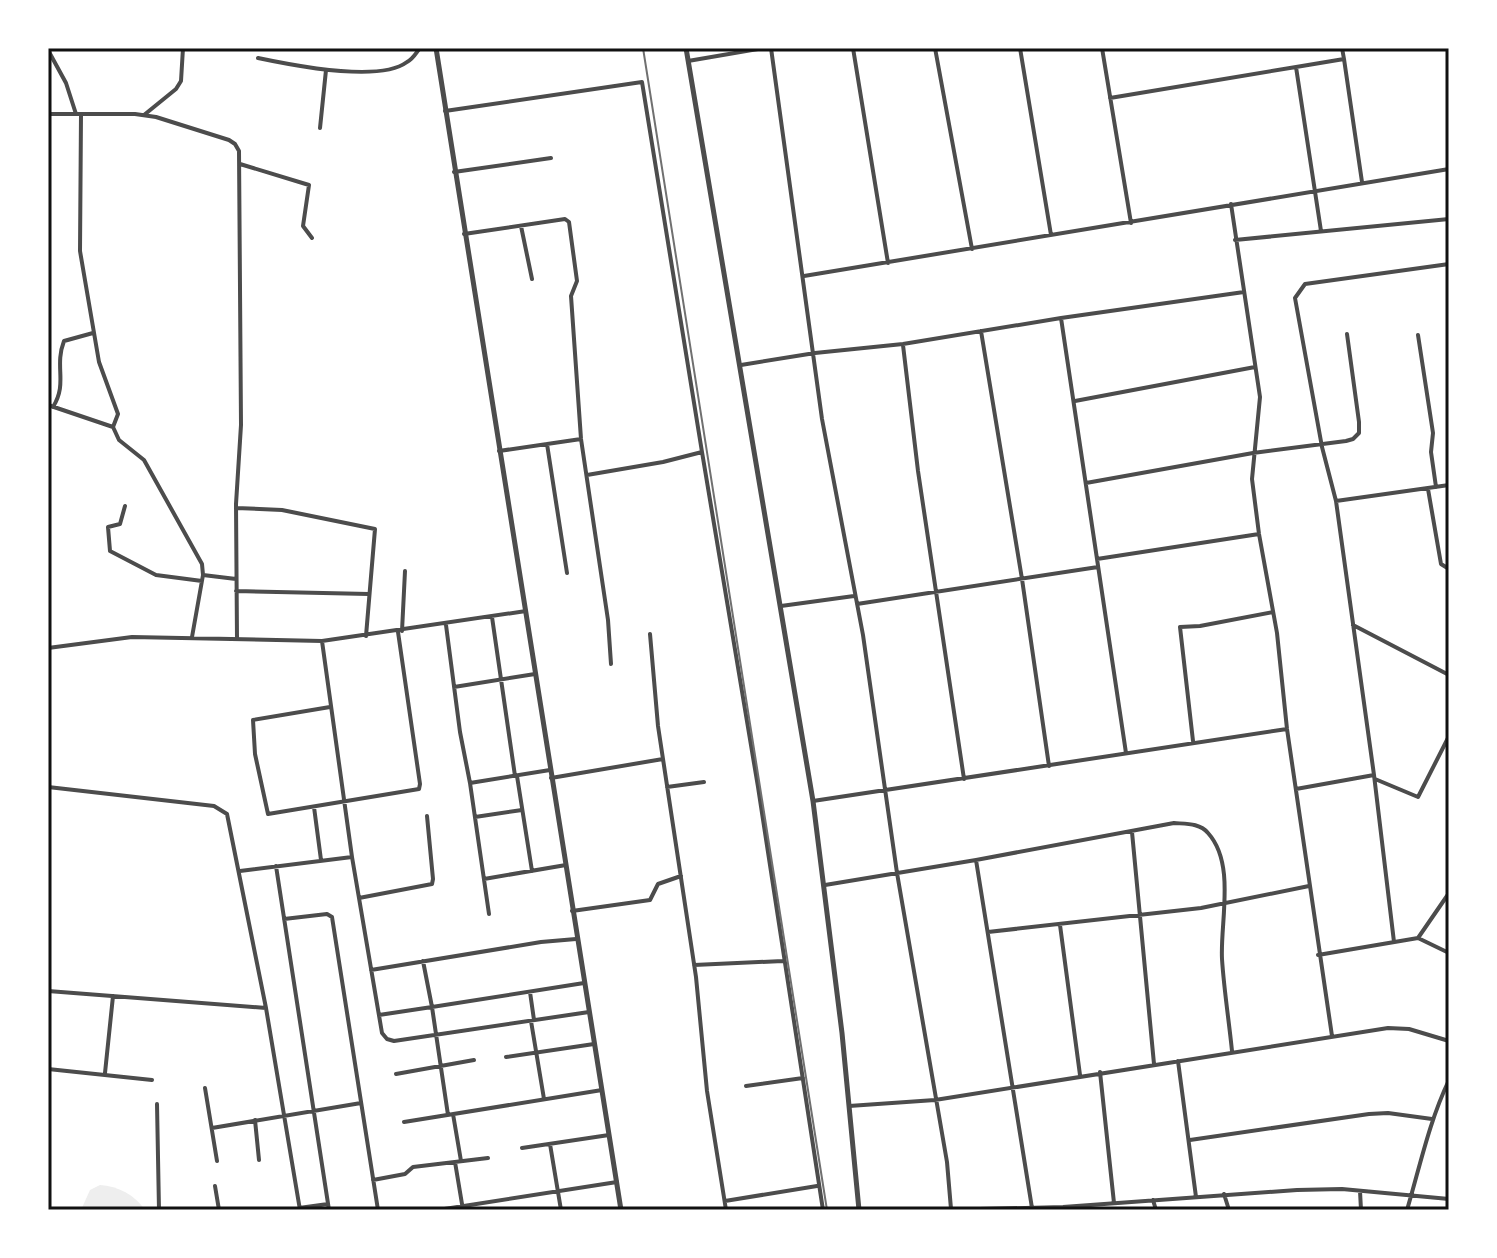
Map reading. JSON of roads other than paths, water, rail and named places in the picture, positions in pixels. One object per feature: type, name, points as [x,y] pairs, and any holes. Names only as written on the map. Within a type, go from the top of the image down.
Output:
[{"type":"street","points":[[144,115],[176,89],[181,81],[183,48]]},
{"type":"street","points":[[258,58],[326,70],[358,71],[393,68],[409,62],[420,48]]},
{"type":"street","points":[[436,48],[463,234],[621,1210]]},
{"type":"street","points":[[686,48],[813,801],[825,885],[859,1210]]},
{"type":"street","points":[[688,61],[764,48]]},
{"type":"street","points":[[771,48],[822,419],[857,604],[897,873],[947,1162],[949,1210]]},
{"type":"street","points":[[853,48],[888,263]]},
{"type":"street","points":[[935,48],[972,249]]},
{"type":"street","points":[[1020,48],[1051,235]]},
{"type":"street","points":[[1102,48],[1131,223]]},
{"type":"street","points":[[1342,48],[1362,182]]},
{"type":"street","points":[[48,50],[79,114],[80,251],[99,362],[118,414],[113,427],[119,440],[144,460],[202,564],[203,575],[192,637]]},
{"type":"street","points":[[1110,98],[1344,59]]},
{"type":"street","points":[[1296,67],[1321,231]]},
{"type":"street","points":[[320,128],[326,70]]},
{"type":"street","points":[[445,111],[642,82],[823,1210]]},
{"type":"street","points":[[48,114],[144,115],[229,140],[239,151],[241,425],[236,508],[237,639]]},
{"type":"street","points":[[454,173],[551,158]]},
{"type":"street","points":[[240,164],[309,185],[303,226],[312,238]]},
{"type":"street","points":[[804,276],[1449,169]]},
{"type":"street","points":[[1231,204],[1260,397],[1252,479],[1332,1036]]},
{"type":"street","points":[[463,234],[565,219],[569,222],[577,281],[571,296],[581,439],[611,664]]},
{"type":"street","points":[[1235,240],[1449,219]]},
{"type":"street","points":[[521,226],[532,279]]},
{"type":"street","points":[[1394,942],[1336,501],[1322,447],[1295,298],[1305,284],[1318,281],[1449,264]]},
{"type":"street","points":[[741,365],[903,344],[1244,292]]},
{"type":"street","points":[[1061,318],[1126,753]]},
{"type":"street","points":[[981,331],[1049,766]]},
{"type":"street","points":[[93,333],[64,341],[59,358],[62,391],[51,406],[113,427]]},
{"type":"street","points":[[1086,483],[1253,453],[1322,447],[1353,439],[1359,433],[1347,334]]},
{"type":"street","points":[[1418,335],[1433,433],[1432,470],[1436,487]]},
{"type":"street","points":[[903,344],[918,471],[964,779]]},
{"type":"street","points":[[1075,401],[1255,367]]},
{"type":"street","points":[[499,451],[581,439]]},
{"type":"street","points":[[547,444],[567,573]]},
{"type":"street","points":[[587,475],[702,452]]},
{"type":"street","points":[[1336,501],[1449,485]]},
{"type":"street","points":[[1428,489],[1437,551],[1441,564],[1449,569]]},
{"type":"street","points":[[125,506],[120,524],[108,527],[110,551],[156,575],[202,581]]},
{"type":"street","points":[[236,508],[282,510],[371,527],[376,534],[366,636]]},
{"type":"street","points":[[1097,559],[1259,534]]},
{"type":"street","points":[[857,604],[1098,567]]},
{"type":"street","points":[[330,707],[253,720],[255,754],[267,812],[270,814],[414,791],[420,784],[400,631],[405,571]]},
{"type":"street","points":[[203,575],[236,579]]},
{"type":"street","points":[[236,591],[370,594]]},
{"type":"street","points":[[781,606],[854,596]]},
{"type":"street","points":[[48,648],[132,637],[322,641],[526,611]]},
{"type":"street","points":[[1193,742],[1180,627],[1273,612]]},
{"type":"street","points":[[492,617],[532,871]]},
{"type":"street","points":[[446,625],[489,914]]},
{"type":"street","points":[[1353,625],[1449,675]]},
{"type":"street","points":[[650,634],[663,759],[726,1210]]},
{"type":"street","points":[[322,641],[352,857],[382,1033],[394,1041],[589,1012]]},
{"type":"street","points":[[454,687],[535,674]]},
{"type":"street","points":[[813,801],[1287,729]]},
{"type":"street","points":[[1296,789],[1374,777],[1418,797],[1449,736]]},
{"type":"street","points":[[551,778],[663,759]]},
{"type":"street","points":[[470,783],[550,770]]},
{"type":"street","points":[[667,787],[704,782]]},
{"type":"street","points":[[48,787],[214,806],[227,814],[266,1008],[299,1209],[329,1207],[276,866]]},
{"type":"street","points":[[314,807],[322,861]]},
{"type":"street","points":[[475,817],[522,810]]},
{"type":"street","points":[[359,898],[432,884],[427,816]]},
{"type":"street","points":[[825,885],[1174,823],[1196,825],[1205,829],[1218,851],[1226,903],[1221,934],[1232,1051]]},
{"type":"street","points":[[1132,832],[1154,1064]]},
{"type":"street","points":[[240,871],[352,857]]},
{"type":"street","points":[[976,860],[1032,1208]]},
{"type":"street","points":[[484,879],[566,865]]},
{"type":"street","points":[[572,911],[650,900],[658,884],[681,876]]},
{"type":"street","points":[[988,932],[1140,916],[1309,886]]},
{"type":"street","points":[[1418,938],[1449,893]]},
{"type":"street","points":[[284,919],[327,914],[332,917],[378,1210]]},
{"type":"street","points":[[1060,925],[1080,1075]]},
{"type":"street","points":[[1318,955],[1418,938],[1449,953]]},
{"type":"street","points":[[371,970],[576,939]]},
{"type":"street","points":[[423,961],[451,1114],[463,1208]]},
{"type":"street","points":[[694,965],[784,961]]},
{"type":"street","points":[[379,1015],[584,983]]},
{"type":"street","points":[[48,991],[266,1008]]},
{"type":"street","points":[[530,992],[544,1099]]},
{"type":"street","points":[[105,1073],[113,996]]},
{"type":"street","points":[[849,1106],[935,1100],[1388,1028],[1409,1029],[1449,1041]]},
{"type":"street","points":[[506,1057],[594,1044]]},
{"type":"street","points":[[396,1074],[474,1060]]},
{"type":"street","points":[[1178,1060],[1196,1197]]},
{"type":"street","points":[[48,1069],[152,1080]]},
{"type":"street","points":[[1100,1072],[1114,1203]]},
{"type":"street","points":[[746,1086],[803,1078]]},
{"type":"street","points":[[1407,1210],[1432,1119],[1449,1080]]},
{"type":"street","points":[[205,1088],[217,1161]]},
{"type":"street","points":[[404,1122],[602,1090]]},
{"type":"street","points":[[212,1128],[361,1103]]},
{"type":"street","points":[[157,1104],[159,1210]]},
{"type":"street","points":[[1190,1140],[1369,1114],[1388,1113],[1432,1119]]},
{"type":"street","points":[[255,1120],[259,1160]]},
{"type":"street","points":[[522,1148],[609,1135]]},
{"type":"street","points":[[550,1144],[561,1210]]},
{"type":"street","points":[[373,1180],[405,1174],[413,1167],[488,1158]]},
{"type":"street","points":[[438,1210],[617,1182]]},
{"type":"street","points":[[215,1186],[219,1210]]},
{"type":"street","points":[[725,1201],[818,1186]]},
{"type":"street","points":[[941,1210],[1091,1208],[1114,1203],[1224,1194],[1312,1190],[1449,1199],[1449,1206]]},
{"type":"street","points":[[1360,1191],[1361,1210]]},
{"type":"street","points":[[1224,1194],[1229,1210]]},
{"type":"street","points":[[1153,1200],[1156,1210]]},
{"type":"railway","points":[[643,48],[827,1210]]}]
